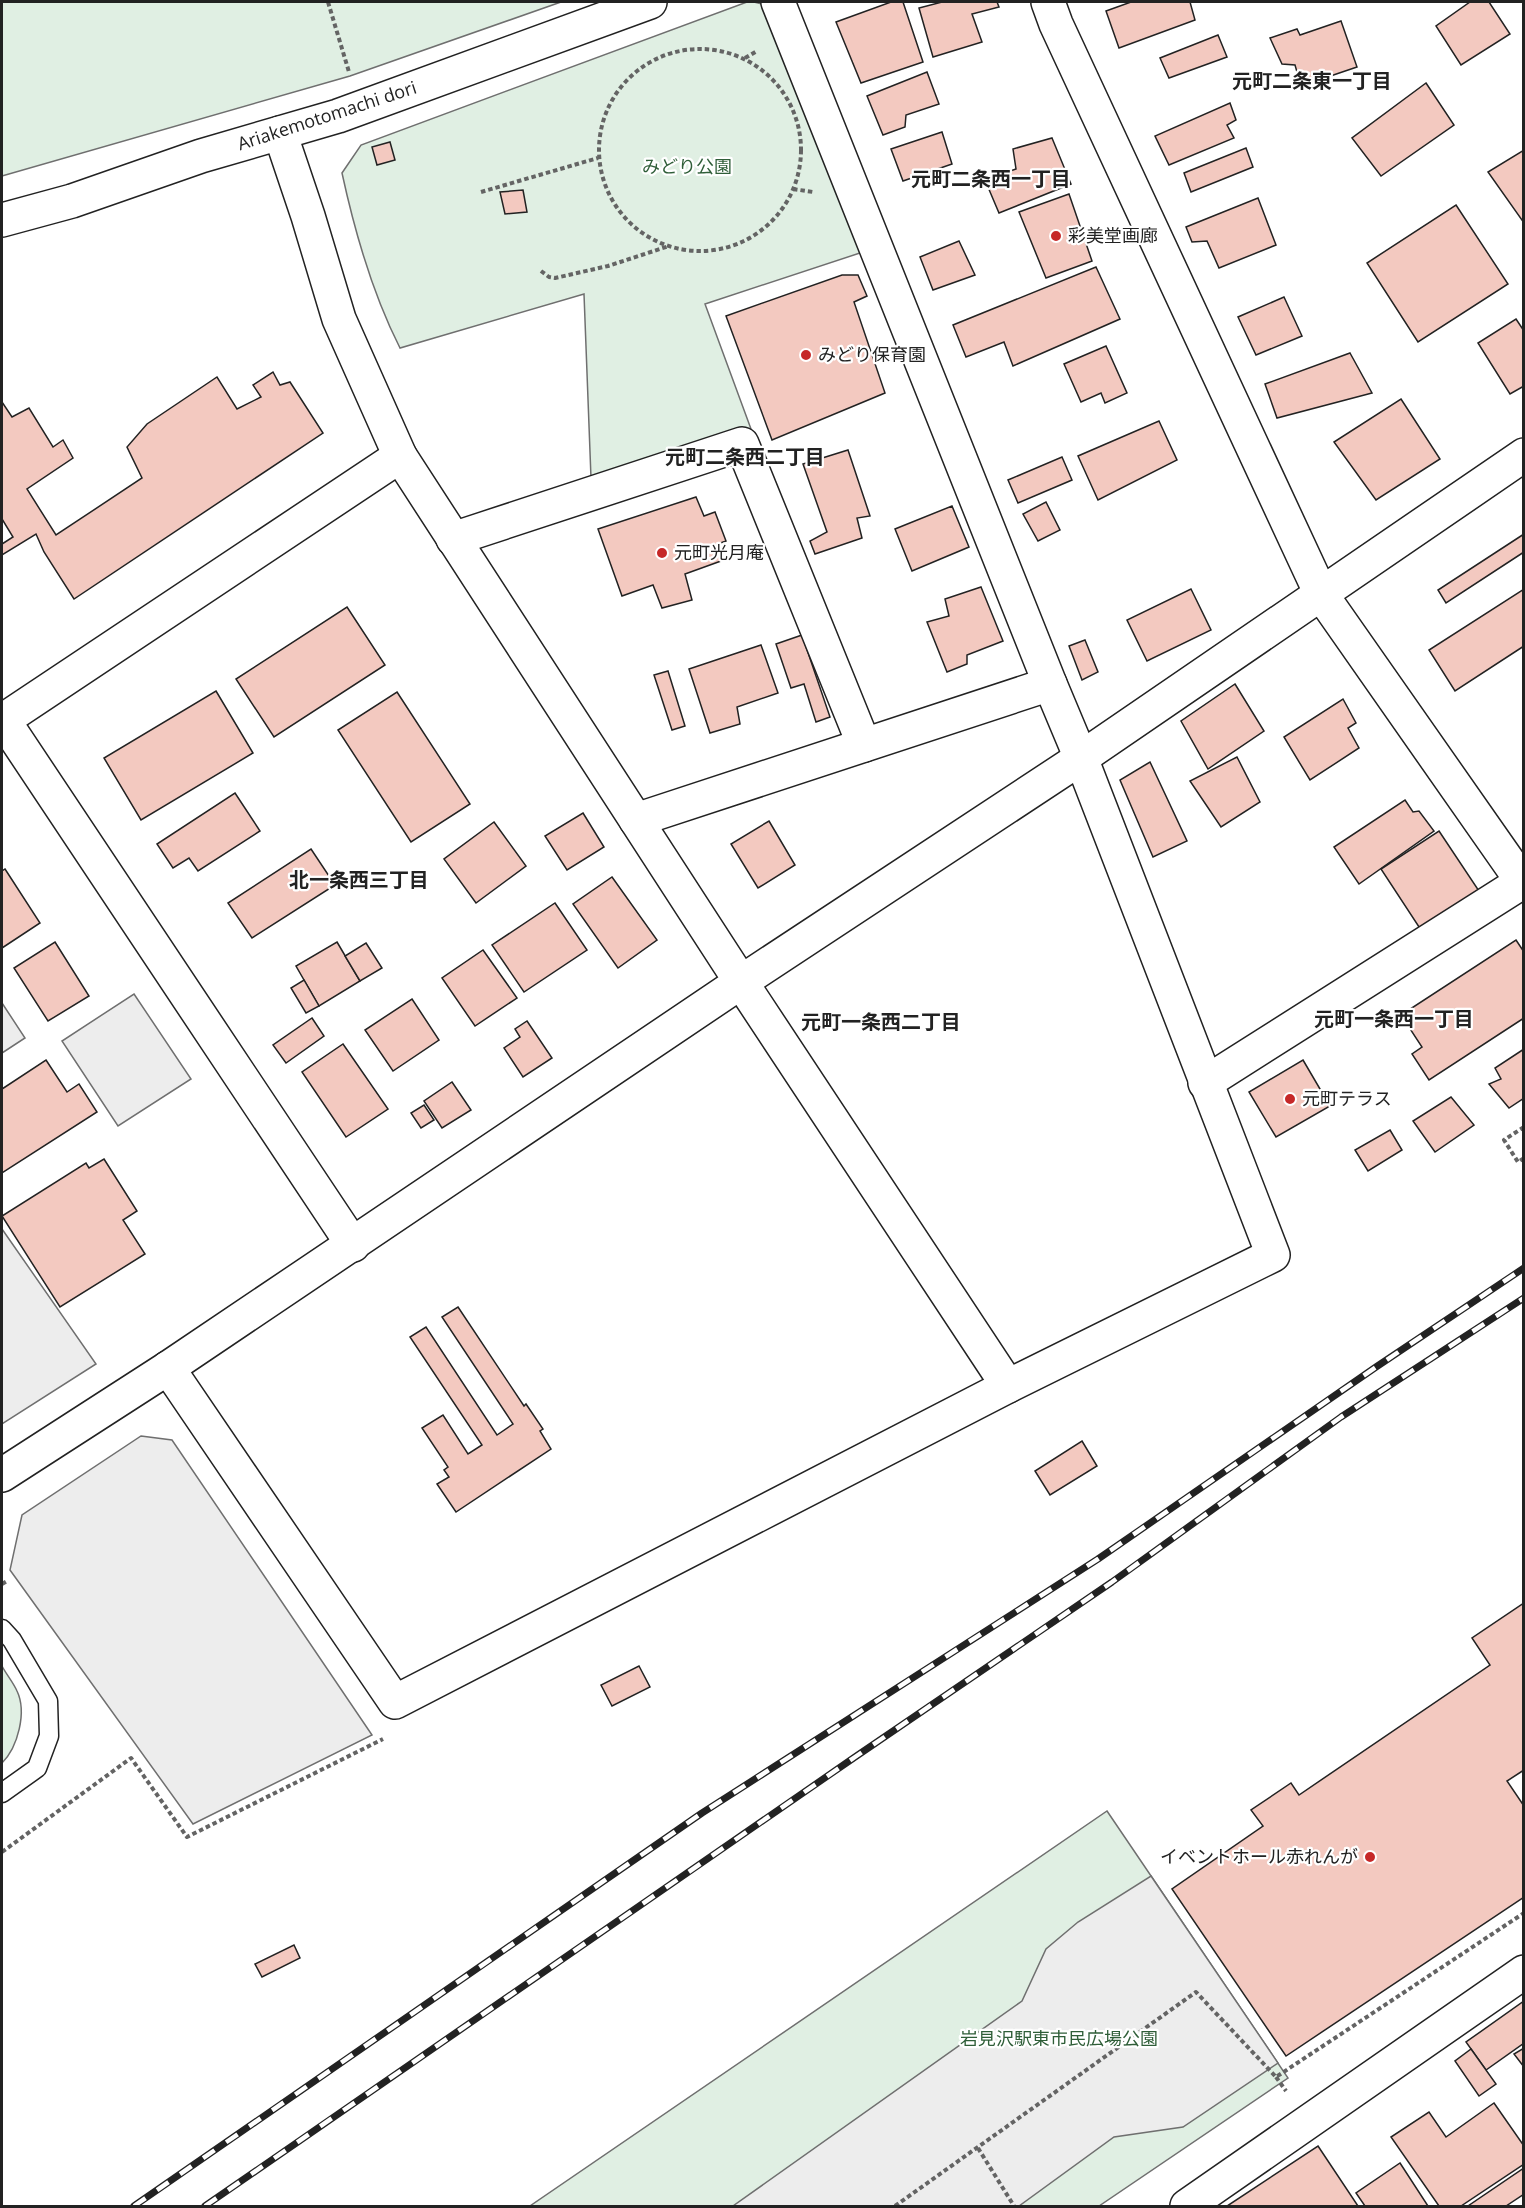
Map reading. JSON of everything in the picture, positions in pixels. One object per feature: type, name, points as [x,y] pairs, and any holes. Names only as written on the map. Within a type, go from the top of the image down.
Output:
[{"type":"street","name":"Ariakemotomachi dori","points":[[2,220],[72,201],[201,156],[338,116],[650,2]]},
{"type":"street","points":[[168,1368],[395,1702],[1008,1386],[1273,1255],[1081,758],[778,2]]},
{"type":"street","points":[[1048,2],[1321,594],[1523,883],[1205,1083]]},
{"type":"street","points":[[280,133],[339,319],[400,456],[741,982],[1008,1386]]},
{"type":"street","points":[[453,539],[742,444],[864,745]]},
{"type":"street","points":[[2,1475],[168,1368],[741,982],[1081,758],[1524,455]]},
{"type":"street","points":[[353,1245],[2,720],[400,456]]},
{"type":"street","points":[[636,820],[1050,684]]},
{"type":"street","points":[[1187,2206],[1524,1972]]},
{"type":"lane","points":[[2,1629],[12,1641],[48,1701],[49,1736],[37,1768],[2,1793]]},
{"type":"path","points":[[328,2],[350,75]]},
{"type":"path","points":[[711,49],[745,58],[774,79],[794,109],[802,143],[798,178],[782,210],[757,234],[724,249],[688,251],[654,241],[632,226],[614,206],[602,181],[598,158],[601,120],[618,89],[643,64],[676,51],[711,49]]},
{"type":"path","points":[[481,192],[598,158]]},
{"type":"path","points":[[541,271],[555,278],[609,266],[670,246]]},
{"type":"path","points":[[1524,1127],[1504,1140],[1518,1162],[1524,1158]]},
{"type":"path","points":[[2,1584],[7,1581]]},
{"type":"path","points":[[2,1852],[131,1758],[188,1837],[384,1739]]},
{"type":"path","points":[[895,2206],[1196,1992],[1276,2077],[1524,1913]]},
{"type":"path","points":[[978,2148],[1014,2206]]},
{"type":"green space","points":[[2,2],[561,2],[350,76],[2,176]]},
{"type":"green space","name":"みどり公園","points":[[747,2],[774,7],[866,251],[705,304],[751,429],[591,478],[584,294],[400,348],[365,262],[342,173],[361,145]]},
{"type":"green space","points":[[2,1666],[20,1699],[21,1719],[16,1739],[2,1763]]},
{"type":"green space","name":"岩見沢駅東市民広場公園","points":[[1107,1811],[1288,2078],[1099,2206],[530,2206]]},
{"type":"shaded area","points":[[134,994],[191,1079],[118,1126],[62,1041]]},
{"type":"shaded area","points":[[2,1003],[25,1038],[2,1053]]},
{"type":"shaded area","points":[[2,1229],[96,1364],[2,1424]]},
{"type":"shaded area","points":[[141,1436],[172,1440],[372,1735],[193,1824],[10,1570],[22,1515]]},
{"type":"shaded area","points":[[1151,1876],[1278,2063],[1183,2127],[1114,2137],[1019,2206],[733,2206],[1022,2001],[1046,1949],[1078,1922]]},
{"type":"building","points":[[891,2],[903,2],[923,62],[861,83],[836,22]]},
{"type":"building","points":[[942,2],[997,2],[999,7],[972,14],[982,42],[933,57],[919,8]]},
{"type":"building","points":[[1131,2],[1190,2],[1195,20],[1119,48],[1106,11]]},
{"type":"building","points":[[1470,2],[1489,2],[1510,34],[1461,65],[1436,26]]},
{"type":"building","points":[[1341,21],[1357,67],[1301,86],[1295,65],[1282,64],[1270,38],[1297,29],[1300,35]]},
{"type":"building","points":[[1218,35],[1227,57],[1169,78],[1160,58]]},
{"type":"building","points":[[927,72],[939,104],[906,115],[905,127],[883,135],[867,96]]},
{"type":"building","points":[[1426,83],[1454,125],[1381,176],[1352,138]]},
{"type":"building","points":[[1230,103],[1236,120],[1227,125],[1234,138],[1169,165],[1155,136]]},
{"type":"building","points":[[942,132],[952,164],[903,181],[891,149]]},
{"type":"building","points":[[1052,138],[1071,184],[999,213],[985,180],[1016,169],[1013,149]]},
{"type":"building","points":[[390,142],[395,160],[377,165],[372,147]]},
{"type":"building","points":[[1246,148],[1253,167],[1191,192],[1184,173]]},
{"type":"building","points":[[1524,150],[1524,223],[1488,172]]},
{"type":"building","points":[[523,190],[527,212],[505,214],[500,192]]},
{"type":"building","name":"彩美堂画廊","points":[[1069,194],[1092,261],[1046,278],[1019,212]]},
{"type":"building","points":[[1258,198],[1276,245],[1219,268],[1207,241],[1192,242],[1186,227]]},
{"type":"building","points":[[1456,205],[1508,284],[1418,342],[1367,263]]},
{"type":"building","points":[[959,241],[975,275],[933,290],[920,257]]},
{"type":"building","points":[[1096,267],[1120,319],[1013,366],[1004,342],[966,357],[953,325]]},
{"type":"building","name":"みどり保育園","points":[[842,275],[858,275],[867,296],[854,302],[885,393],[772,440],[726,316]]},
{"type":"building","points":[[1284,297],[1302,336],[1256,355],[1238,317]]},
{"type":"building","points":[[1516,319],[1524,331],[1524,386],[1510,394],[1478,343]]},
{"type":"building","points":[[1106,346],[1127,393],[1105,403],[1101,393],[1081,402],[1064,364]]},
{"type":"building","points":[[1350,353],[1372,393],[1277,418],[1265,384]]},
{"type":"building","points":[[273,372],[280,385],[290,382],[323,433],[74,599],[44,552],[36,534],[2,555],[2,544],[13,537],[2,519],[2,402],[12,417],[29,408],[53,447],[63,440],[73,458],[27,489],[56,535],[142,478],[127,447],[147,424],[217,377],[237,409],[261,397],[253,385]]},
{"type":"building","points":[[1401,399],[1440,459],[1376,500],[1334,442]]},
{"type":"building","points":[[1159,421],[1177,460],[1098,500],[1078,456]]},
{"type":"building","points":[[848,450],[870,516],[857,518],[862,538],[815,554],[810,541],[827,532],[803,464]]},
{"type":"building","points":[[1062,457],[1072,480],[1018,503],[1008,480]]},
{"type":"building","name":"元町光月庵","points":[[696,497],[704,516],[715,512],[726,541],[715,545],[721,561],[685,574],[692,600],[662,608],[653,585],[622,596],[598,529]]},
{"type":"building","points":[[1046,502],[1060,530],[1038,541],[1023,514]]},
{"type":"building","points":[[952,506],[969,547],[912,571],[895,529]]},
{"type":"building","points":[[1524,534],[1524,552],[1446,603],[1438,590]]},
{"type":"building","points":[[981,587],[1003,641],[967,655],[967,664],[947,672],[927,622],[949,616],[945,599]]},
{"type":"building","points":[[1191,589],[1211,630],[1147,661],[1127,620]]},
{"type":"building","points":[[1524,589],[1524,646],[1455,691],[1429,650]]},
{"type":"building","points":[[347,607],[385,665],[274,737],[236,679]]},
{"type":"building","points":[[802,635],[830,717],[816,722],[804,684],[791,688],[776,644]]},
{"type":"building","points":[[1085,640],[1098,672],[1082,680],[1069,646]]},
{"type":"building","points":[[761,645],[778,693],[737,707],[740,724],[710,733],[689,669]]},
{"type":"building","points":[[668,671],[685,726],[672,730],[654,675]]},
{"type":"building","points":[[1235,684],[1264,731],[1208,769],[1181,721]]},
{"type":"building","points":[[216,691],[253,753],[141,820],[104,758]]},
{"type":"building","points":[[397,692],[470,804],[411,842],[338,730]]},
{"type":"building","points":[[1343,699],[1356,723],[1348,728],[1359,748],[1310,780],[1284,737]]},
{"type":"building","points":[[1237,757],[1260,802],[1221,827],[1190,781]]},
{"type":"building","points":[[1150,762],[1187,841],[1153,857],[1120,780]]},
{"type":"building","points":[[235,793],[260,831],[198,871],[189,858],[173,868],[157,844]]},
{"type":"building","points":[[1405,800],[1413,812],[1419,811],[1434,831],[1359,884],[1334,847]]},
{"type":"building","points":[[583,813],[604,847],[567,870],[545,836]]},
{"type":"building","points":[[769,821],[795,865],[758,888],[731,844]]},
{"type":"building","points":[[494,822],[526,866],[476,903],[444,859]]},
{"type":"building","points":[[1439,831],[1479,891],[1421,930],[1381,869]]},
{"type":"building","points":[[311,849],[335,885],[252,938],[228,903]]},
{"type":"building","points":[[5,869],[40,923],[2,948],[2,871]]},
{"type":"building","points":[[612,877],[657,940],[618,968],[573,904]]},
{"type":"building","points":[[555,903],[587,950],[524,992],[492,945]]},
{"type":"building","points":[[1516,940],[1524,952],[1524,1018],[1429,1080],[1412,1054],[1422,1047],[1401,1015]]},
{"type":"building","points":[[55,942],[89,996],[48,1021],[14,968]]},
{"type":"building","points":[[337,942],[360,981],[319,1006],[296,966]]},
{"type":"building","points":[[366,943],[382,968],[360,981],[345,956]]},
{"type":"building","points":[[483,950],[517,998],[475,1026],[442,978]]},
{"type":"building","points":[[304,980],[319,1006],[306,1013],[291,988]]},
{"type":"building","points":[[412,999],[439,1040],[393,1071],[365,1030]]},
{"type":"building","points":[[312,1018],[324,1036],[286,1063],[273,1045]]},
{"type":"building","points":[[527,1021],[552,1058],[523,1077],[504,1048],[520,1037],[515,1029]]},
{"type":"building","points":[[343,1044],[388,1109],[346,1137],[302,1072]]},
{"type":"building","points":[[1524,1049],[1524,1098],[1509,1108],[1489,1084],[1501,1079],[1495,1068]]},
{"type":"building","points":[[46,1060],[67,1092],[79,1084],[97,1112],[2,1173],[2,1089]]},
{"type":"building","name":"元町テラス","points":[[1303,1060],[1330,1106],[1276,1137],[1249,1092]]},
{"type":"building","points":[[452,1082],[471,1110],[442,1128],[424,1101]]},
{"type":"building","points":[[1451,1097],[1474,1125],[1435,1152],[1413,1121]]},
{"type":"building","points":[[424,1105],[434,1120],[421,1128],[411,1113]]},
{"type":"building","points":[[1390,1130],[1402,1150],[1368,1171],[1355,1150]]},
{"type":"building","points":[[104,1159],[137,1211],[123,1220],[145,1254],[60,1307],[2,1216],[86,1163],[89,1168]]},
{"type":"building","points":[[458,1307],[524,1406],[526,1404],[543,1429],[540,1431],[551,1449],[456,1512],[437,1484],[449,1477],[444,1470],[448,1467],[422,1428],[443,1415],[468,1454],[482,1445],[410,1337],[426,1327],[497,1435],[513,1424],[442,1317]]},
{"type":"building","points":[[1082,1441],[1097,1466],[1050,1495],[1035,1471]]},
{"type":"building","name":"イベントホール赤れんが","points":[[1524,1603],[1524,1770],[1507,1781],[1524,1806],[1524,1897],[1286,2056],[1172,1889],[1263,1826],[1251,1810],[1291,1783],[1299,1795],[1490,1665],[1472,1638]]},
{"type":"building","points":[[639,1666],[650,1687],[612,1706],[601,1685]]},
{"type":"building","points":[[294,1945],[300,1958],[262,1977],[255,1964]]},
{"type":"building","points":[[1524,2001],[1524,2043],[1486,2070],[1466,2042]]},
{"type":"building","points":[[1524,2048],[1524,2067],[1514,2054]]},
{"type":"building","points":[[1471,2049],[1496,2084],[1479,2096],[1455,2061]]},
{"type":"building","points":[[1494,2103],[1524,2146],[1524,2164],[1461,2206],[1439,2206],[1391,2137],[1429,2112],[1446,2137]]},
{"type":"building","points":[[1318,2146],[1358,2206],[1227,2206]]},
{"type":"building","points":[[1400,2163],[1428,2206],[1365,2206],[1356,2193]]},
{"type":"building","points":[[1524,2168],[1524,2194],[1506,2206],[1468,2206]]},
{"type":"railway","points":[[134,2206],[702,1813],[1098,1559],[1524,1268]]},
{"type":"railway","points":[[205,2206],[1112,1582],[1341,1417],[1524,1298]]},
{"type":"place","name":"彩美堂画廊","points":[[1056,236]]},
{"type":"place","name":"みどり保育園","points":[[806,355]]},
{"type":"place","name":"元町光月庵","points":[[662,553]]},
{"type":"place","name":"元町テラス","points":[[1290,1099]]},
{"type":"place","name":"イベントホール赤れんが","points":[[1370,1857]]},
{"type":"district","name":"元町二条東一丁目","points":[[1312,81]]},
{"type":"district","name":"元町二条西一丁目","points":[[991,179]]},
{"type":"district","name":"元町二条西二丁目","points":[[745,457]]},
{"type":"district","name":"北一条西三丁目","points":[[359,880]]},
{"type":"district","name":"元町一条西一丁目","points":[[1394,1019]]},
{"type":"district","name":"元町一条西二丁目","points":[[881,1022]]}]
